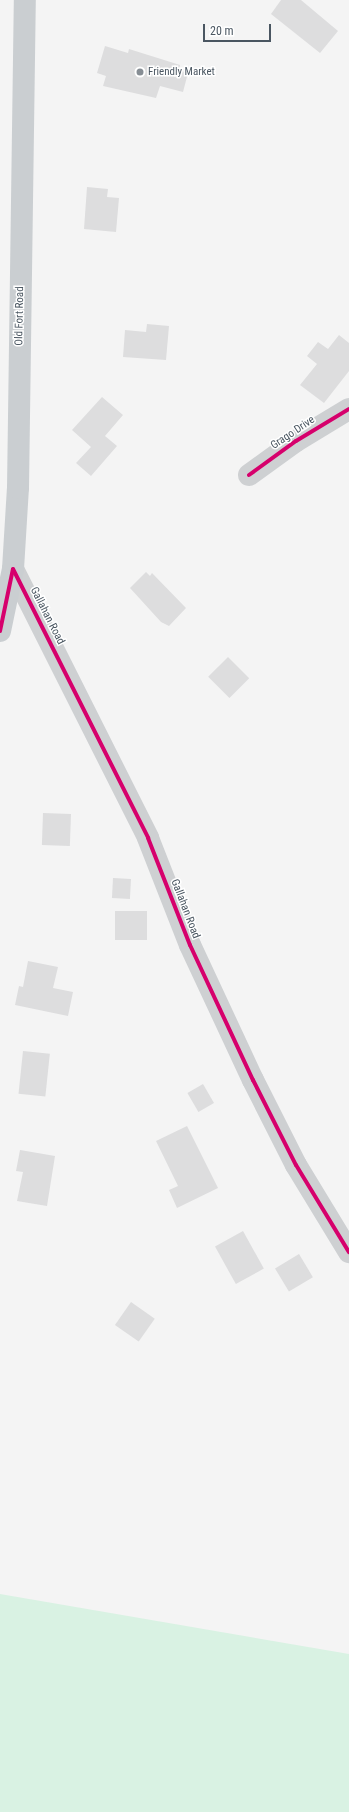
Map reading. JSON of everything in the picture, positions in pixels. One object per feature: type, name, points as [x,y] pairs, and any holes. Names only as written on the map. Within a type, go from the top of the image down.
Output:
[{"type":"main road","name":"Old Fort Road","points":[[0,631],[13,568],[18,488],[25,0]]},
{"type":"street","name":"Grago Drive","points":[[249,475],[296,441],[349,409]]},
{"type":"street","name":"Gallahan Road","points":[[13,568],[148,838],[190,945],[253,1080],[296,1165],[349,1252]]},
{"type":"green space","points":[[0,1594],[349,1654],[349,1812],[0,1812]]},
{"type":"building","points":[[281,0],[301,0],[338,31],[320,53],[271,14]]},
{"type":"building","name":"Friendly Market","points":[[105,46],[128,53],[129,49],[180,65],[179,70],[188,73],[183,92],[160,86],[156,98],[103,86],[106,76],[97,73]]},
{"type":"building","points":[[87,187],[108,189],[107,197],[119,198],[116,232],[84,229]]},
{"type":"building","points":[[147,324],[169,326],[166,360],[123,357],[125,330],[146,332]]},
{"type":"building","points":[[339,335],[349,343],[349,371],[324,403],[300,385],[317,364],[307,356],[318,342],[328,349]]},
{"type":"building","points":[[102,397],[123,415],[105,436],[117,446],[91,476],[76,463],[91,447],[72,430]]},
{"type":"building","points":[[146,572],[150,576],[152,573],[186,608],[169,626],[161,622],[130,588]]},
{"type":"building","points":[[228,657],[249,678],[229,698],[208,677]]},
{"type":"building","points":[[43,813],[71,814],[70,846],[42,845]]},
{"type":"building","points":[[113,878],[131,879],[130,899],[112,898]]},
{"type":"building","points":[[115,911],[147,911],[147,940],[115,940]]},
{"type":"building","points":[[28,961],[58,967],[53,988],[73,992],[68,1016],[15,1005],[19,986],[23,987]]},
{"type":"building","points":[[23,1051],[50,1054],[45,1097],[19,1094]]},
{"type":"building","points":[[203,1084],[214,1103],[198,1112],[187,1093]]},
{"type":"building","points":[[187,1126],[218,1188],[177,1208],[169,1190],[178,1186],[156,1141]]},
{"type":"building","points":[[20,1150],[55,1156],[47,1206],[17,1201],[23,1172],[16,1171]]},
{"type":"building","points":[[243,1231],[264,1269],[236,1284],[215,1247]]},
{"type":"building","points":[[299,1254],[313,1277],[289,1292],[275,1268]]},
{"type":"building","points":[[131,1302],[155,1319],[139,1342],[115,1325]]},
{"type":"cycle path","points":[[249,475],[296,441],[349,409]]},
{"type":"cycle path","points":[[13,569],[148,838],[190,945],[253,1080],[296,1165],[349,1252]]},
{"type":"cycle path","points":[[0,631],[13,569]]},
{"type":"place","name":"Friendly Market","points":[[140,72]]}]
